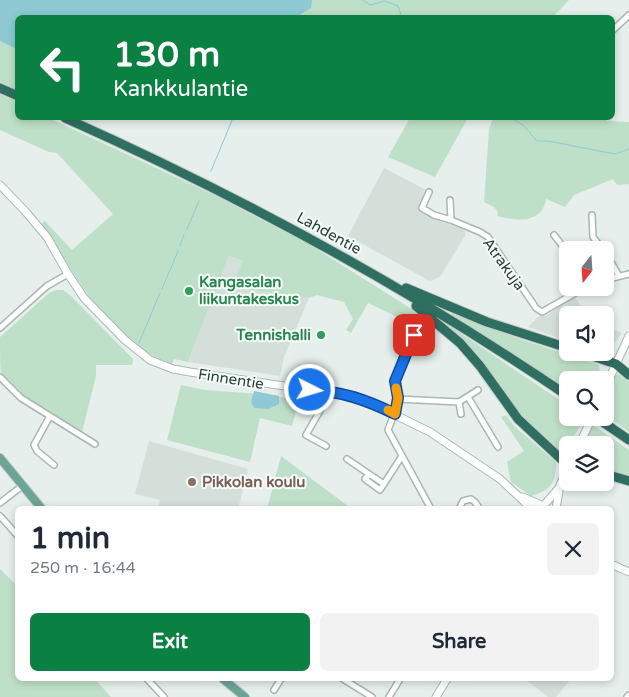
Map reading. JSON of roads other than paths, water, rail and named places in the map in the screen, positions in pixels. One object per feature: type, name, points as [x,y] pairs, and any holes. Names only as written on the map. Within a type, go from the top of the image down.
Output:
[{"type":"highway","points":[[0,88],[15,95]]},
{"type":"highway","name":"Lahdentie","points":[[69,120],[198,180],[287,226],[363,268],[463,328],[559,390]]},
{"type":"highway","points":[[363,268],[466,314],[559,345]]},
{"type":"highway","points":[[363,268],[424,312],[454,337],[480,366],[518,419],[559,456]]},
{"type":"highway","points":[[607,361],[616,364],[629,376]]},
{"type":"highway","points":[[609,426],[629,440]]},
{"type":"highway","points":[[614,477],[629,481]]},
{"type":"main road","points":[[0,458],[39,506]]},
{"type":"main road","points":[[225,681],[245,697]]},
{"type":"street","points":[[615,28],[629,15]]},
{"type":"street","name":"Finnentie","points":[[0,185],[44,233],[84,298],[125,340],[150,360],[173,369],[197,374],[354,396],[430,432],[500,479],[529,506]]},
{"type":"street","name":"Atrakuja","points":[[429,192],[422,208],[434,215],[451,220],[488,237],[536,308],[542,312],[570,296]]},
{"type":"street","points":[[450,200],[451,220]]},
{"type":"street","points":[[592,215],[592,237],[595,241]]},
{"type":"street","points":[[554,234],[559,241]]},
{"type":"street","points":[[614,268],[619,276]]},
{"type":"street","points":[[0,328],[47,286],[68,274]]},
{"type":"street","points":[[614,277],[629,274]]},
{"type":"street","points":[[414,335],[395,381],[398,398],[395,414],[388,430],[429,506]]},
{"type":"street","points":[[613,371],[629,336]]},
{"type":"street","points":[[0,377],[21,398],[95,444]]},
{"type":"street","points":[[398,398],[459,402],[478,390]]},
{"type":"street","points":[[326,446],[306,435],[325,402],[328,391]]},
{"type":"street","points":[[468,397],[498,447]]},
{"type":"street","points":[[459,402],[461,414]]},
{"type":"street","points":[[50,416],[34,445],[37,451],[54,466]]},
{"type":"street","points":[[347,459],[384,484],[402,456]]},
{"type":"street","points":[[0,503],[22,486]]},
{"type":"street","points":[[541,506],[559,486]]},
{"type":"street","points":[[556,506],[559,490]]},
{"type":"street","name":"Finnentie","points":[[518,494],[541,506]]},
{"type":"street","points":[[460,506],[463,501],[471,499],[478,506]]},
{"type":"street","points":[[0,516],[15,533]]},
{"type":"street","points":[[614,565],[629,572]]},
{"type":"street","points":[[149,681],[164,697]]},
{"type":"street","points":[[274,690],[280,681]]},
{"type":"street","points":[[346,681],[372,697]]},
{"type":"street","points":[[389,697],[399,681]]},
{"type":"street","points":[[436,697],[446,681]]},
{"type":"water","points":[[0,0],[312,0],[311,8],[299,15],[15,15],[15,48],[0,41]]},
{"type":"water","points":[[254,391],[279,396],[279,404],[268,409],[254,408],[251,402]]},
{"type":"waterway","points":[[363,0],[370,5],[385,1],[398,6],[401,15]]},
{"type":"waterway","points":[[211,171],[232,120]]},
{"type":"waterway","points":[[515,120],[524,126],[537,141],[548,141],[615,154],[629,149]]},
{"type":"waterway","points":[[187,229],[199,201]]},
{"type":"waterway","points":[[180,246],[184,235]]},
{"type":"waterway","points":[[162,289],[178,251]]},
{"type":"waterway","points":[[139,343],[160,293]]},
{"type":"place","name":"Kangasalan liikuntakeskus","points":[[189,291]]},
{"type":"place","name":"Tennishalli","points":[[321,335]]},
{"type":"place","name":"Pikkolan koulu","points":[[192,482]]}]
